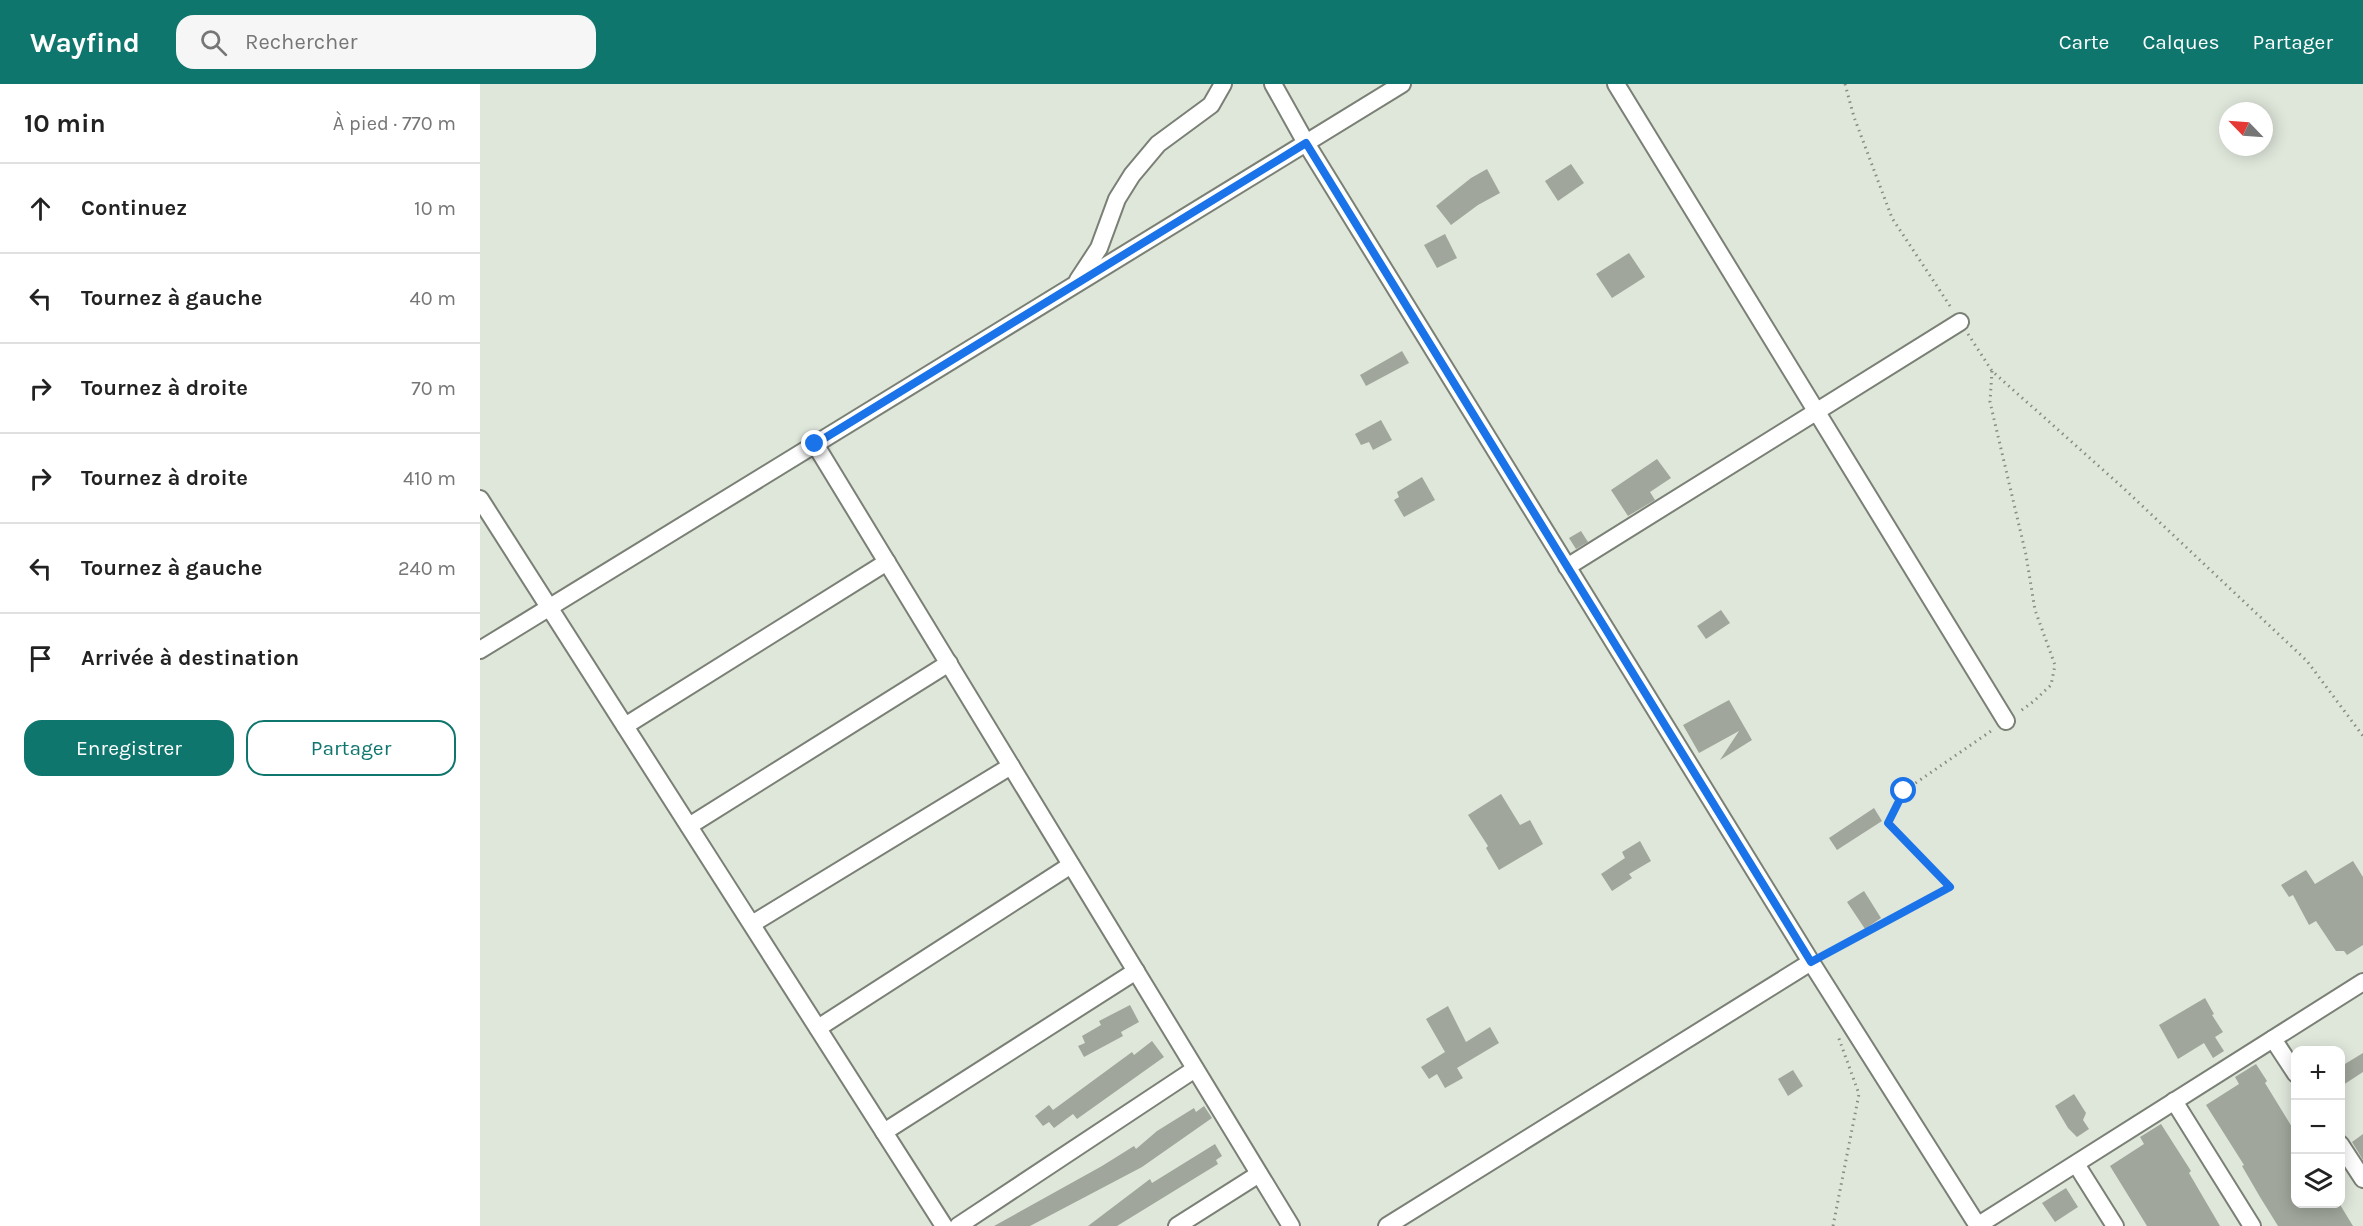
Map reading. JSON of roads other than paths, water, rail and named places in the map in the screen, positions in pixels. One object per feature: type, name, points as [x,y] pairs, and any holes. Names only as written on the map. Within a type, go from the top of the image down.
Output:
[{"type":"street","points":[[1076,284],[1099,248],[1118,199],[1132,175],[1158,144],[1211,105],[1223,84]]},
{"type":"street","points":[[1272,84],[1306,143],[1811,962],[1978,1226],[2363,982]]},
{"type":"street","points":[[480,650],[1402,84]]},
{"type":"street","points":[[1616,84],[2006,721]]},
{"type":"street","points":[[1567,567],[1960,322]]},
{"type":"street","points":[[815,444],[1291,1226]]},
{"type":"street","points":[[480,499],[944,1226]]},
{"type":"street","points":[[625,726],[887,561]]},
{"type":"street","points":[[689,826],[949,663]]},
{"type":"street","points":[[752,924],[1011,766]]},
{"type":"street","points":[[818,1028],[1071,865]]},
{"type":"street","points":[[1387,1226],[1811,962]]},
{"type":"street","points":[[884,1132],[1136,971]]},
{"type":"street","points":[[2273,1039],[2291,1068]]},
{"type":"street","points":[[958,1226],[1195,1069]]},
{"type":"street","points":[[2174,1101],[2252,1226]]},
{"type":"street","points":[[2345,1152],[2363,1179]]},
{"type":"street","points":[[2076,1164],[2115,1226]]},
{"type":"street","points":[[1177,1226],[1259,1174]]}]
